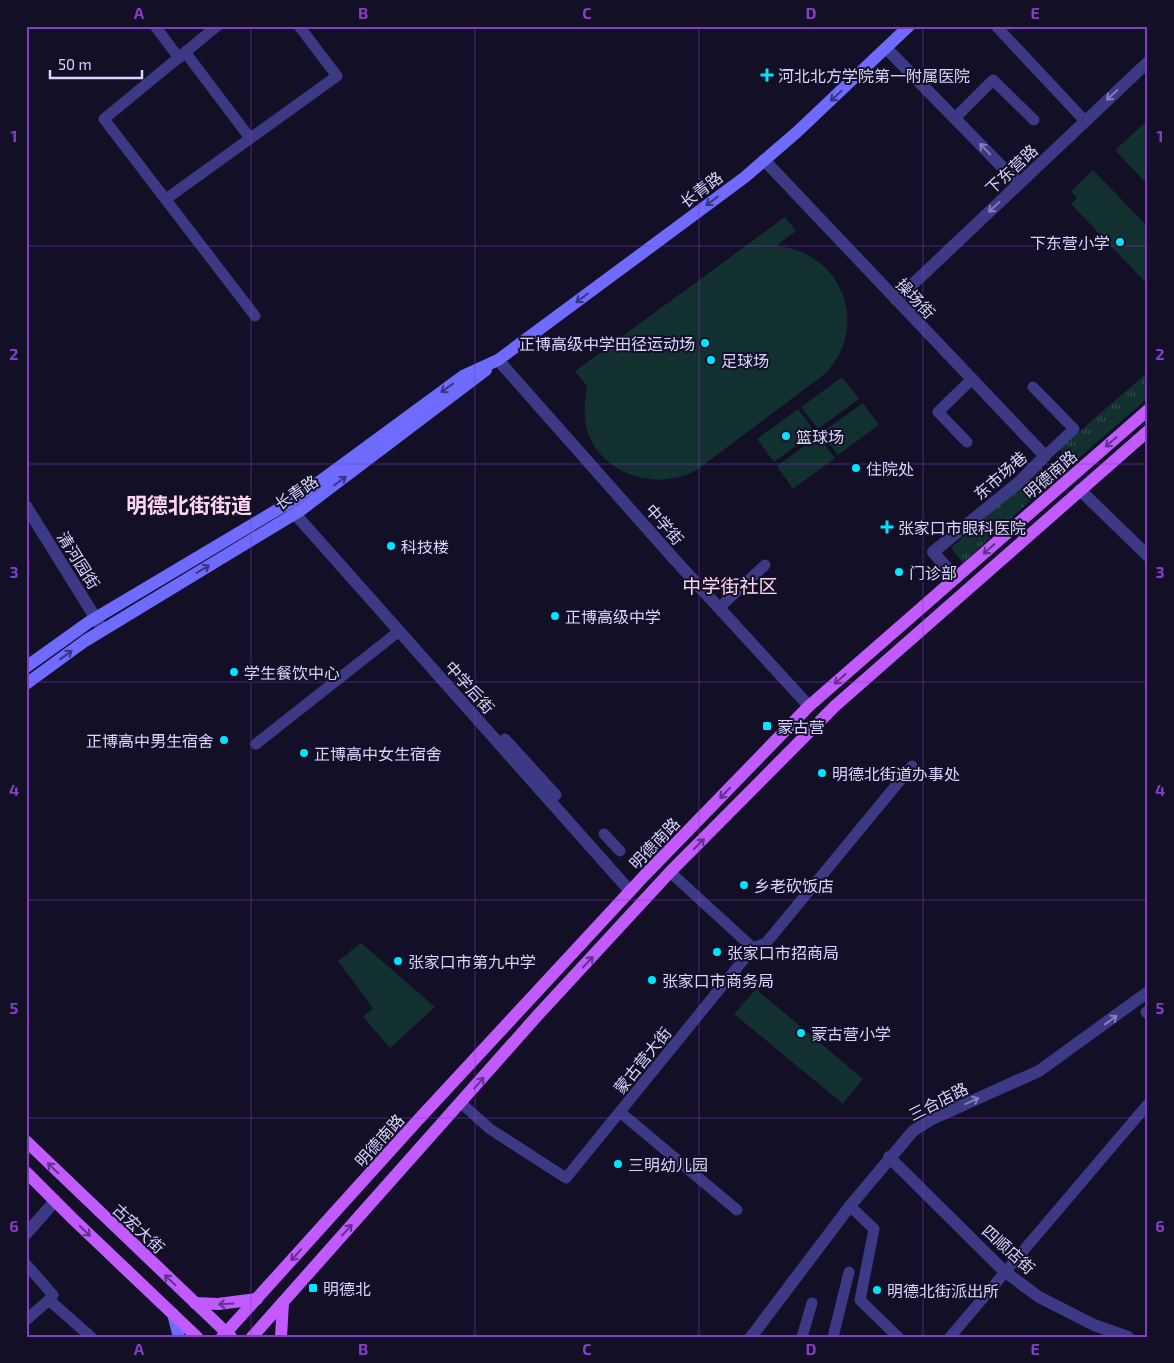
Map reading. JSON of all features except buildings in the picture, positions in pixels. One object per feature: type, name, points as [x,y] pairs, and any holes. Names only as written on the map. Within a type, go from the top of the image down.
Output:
[{"type":"main road","name":"长青路","points":[[26,684],[103,630],[290,509],[463,376],[498,360],[764,160],[909,26]]},
{"type":"main road","name":"明德南路","points":[[227,1335],[312,1238],[630,891],[810,706],[1148,410]]},
{"type":"main road","name":"明德南路","points":[[252,1337],[537,1016],[667,877],[835,706],[1148,431]]},
{"type":"main road","name":"长青路","points":[[26,666],[96,618],[290,509]]},
{"type":"main road","points":[[867,655],[879,668]]},
{"type":"main road","points":[[650,870],[667,877]]},
{"type":"main road","name":"古宏大街","points":[[26,1141],[227,1335]]},
{"type":"main road","points":[[26,1172],[197,1337]]},
{"type":"main road","points":[[312,1238],[328,1252]]},
{"type":"main road","points":[[195,1303],[227,1304],[257,1299]]},
{"type":"main road","points":[[282,1337],[283,1302]]},
{"type":"main road","points":[[173,1314],[179,1337]]},
{"type":"street","points":[[155,26],[182,55],[250,138]]},
{"type":"street","points":[[217,26],[104,119],[255,316]]},
{"type":"street","points":[[166,199],[337,76],[299,26]]},
{"type":"street","points":[[996,26],[1085,121]]},
{"type":"street","points":[[886,48],[1019,184]]},
{"type":"street","name":"下东营路","points":[[896,300],[1148,62]]},
{"type":"street","points":[[955,118],[993,80],[1034,120]]},
{"type":"street","name":"操场街","points":[[764,160],[1045,456]]},
{"type":"street","name":"中学街","points":[[498,360],[719,608],[810,706]]},
{"type":"street","points":[[967,442],[938,412],[971,380]]},
{"type":"street","points":[[1033,387],[1074,429],[1045,456]]},
{"type":"street","name":"东市场巷","points":[[956,578],[933,552],[1018,483],[1045,456]]},
{"type":"street","points":[[1080,490],[1148,556]]},
{"type":"street","name":"清河园街","points":[[26,506],[103,630]]},
{"type":"street","name":"中学后街","points":[[290,509],[398,632],[527,770],[630,891]]},
{"type":"street","points":[[719,608],[765,565]]},
{"type":"street","points":[[256,744],[398,632]]},
{"type":"street","points":[[505,739],[527,770],[556,795]]},
{"type":"street","name":"蒙古营大街","points":[[461,1103],[490,1129],[566,1178],[753,948],[766,943],[912,766]]},
{"type":"street","points":[[597,854],[608,837],[620,850]]},
{"type":"street","points":[[667,877],[753,948]]},
{"type":"street","name":"三合店路","points":[[751,1337],[850,1206],[889,1157],[913,1131],[932,1119],[1039,1072],[1148,992]]},
{"type":"street","points":[[953,1335],[1004,1270],[1148,1104]]},
{"type":"street","points":[[620,1112],[737,1210]]},
{"type":"street","name":"四顺店街","points":[[889,1157],[1004,1270],[1039,1297],[1094,1324],[1128,1337]]},
{"type":"street","points":[[26,1234],[55,1201]]},
{"type":"street","points":[[850,1206],[874,1229],[860,1300],[898,1337]]},
{"type":"street","points":[[26,1264],[53,1295],[26,1320]]},
{"type":"street","points":[[833,1337],[849,1272]]},
{"type":"street","points":[[49,1300],[91,1337]]},
{"type":"street","points":[[802,1337],[812,1303]]},
{"type":"green space","points":[[1148,120],[1148,185],[1115,150]]},
{"type":"green space","points":[[1093,170],[1148,227],[1148,285],[1071,204],[1077,198],[1071,191]]},
{"type":"green space","points":[[785,217],[796,231],[776,246],[799,251],[818,261],[832,276],[842,293],[847,313],[846,334],[839,354],[826,373],[695,471],[681,477],[650,479],[635,476],[621,470],[597,450],[589,436],[585,411],[587,386],[575,371]]},
{"type":"green space","points":[[1148,372],[1148,398],[1073,463],[1059,449]]},
{"type":"green space","name":"篮球场","points":[[842,377],[859,399],[818,429],[801,407]]},
{"type":"green space","name":"篮球场","points":[[863,403],[879,425],[838,455],[821,433]]},
{"type":"green space","name":"篮球场","points":[[798,409],[815,432],[774,462],[757,439]]},
{"type":"green space","name":"篮球场","points":[[818,436],[835,458],[793,489],[777,466]]},
{"type":"green space","points":[[1061,464],[1065,468],[963,563],[951,548],[1041,467],[1049,475]]},
{"type":"green space","points":[[361,943],[435,1007],[390,1048],[363,1017],[373,1008],[338,961]]},
{"type":"green space","points":[[756,989],[863,1079],[843,1104],[734,1014]]},
{"type":"place","name":"河北北方学院第一附属医院","points":[[767,75]]},
{"type":"place","name":"下东营小学","points":[[1120,242]]},
{"type":"place","name":"正博高级中学田径运动场","points":[[705,343]]},
{"type":"place","name":"足球场","points":[[711,360]]},
{"type":"place","name":"篮球场","points":[[786,436]]},
{"type":"place","name":"住院处","points":[[856,468]]},
{"type":"place","name":"张家口市眼科医院","points":[[887,527]]},
{"type":"place","name":"科技楼","points":[[391,546]]},
{"type":"place","name":"门诊部","points":[[899,572]]},
{"type":"place","name":"正博高级中学","points":[[555,616]]},
{"type":"place","name":"学生餐饮中心","points":[[234,672]]},
{"type":"place","name":"蒙古营","points":[[767,726]]},
{"type":"place","name":"正博高中男生宿舍","points":[[224,740]]},
{"type":"place","name":"正博高中女生宿舍","points":[[304,753]]},
{"type":"place","name":"明德北街道办事处","points":[[822,773]]},
{"type":"place","name":"乡老砍饭店","points":[[744,885]]},
{"type":"place","name":"张家口市招商局","points":[[717,952]]},
{"type":"place","name":"张家口市第九中学","points":[[398,961]]},
{"type":"place","name":"张家口市商务局","points":[[652,980]]},
{"type":"place","name":"蒙古营小学","points":[[801,1033]]},
{"type":"place","name":"三明幼儿园","points":[[618,1164]]},
{"type":"place","name":"明德北","points":[[313,1288]]},
{"type":"place","name":"明德北街派出所","points":[[877,1290]]},
{"type":"district","name":"明德北街街道","points":[[189,504]]},
{"type":"district","name":"中学街社区","points":[[730,585]]}]
